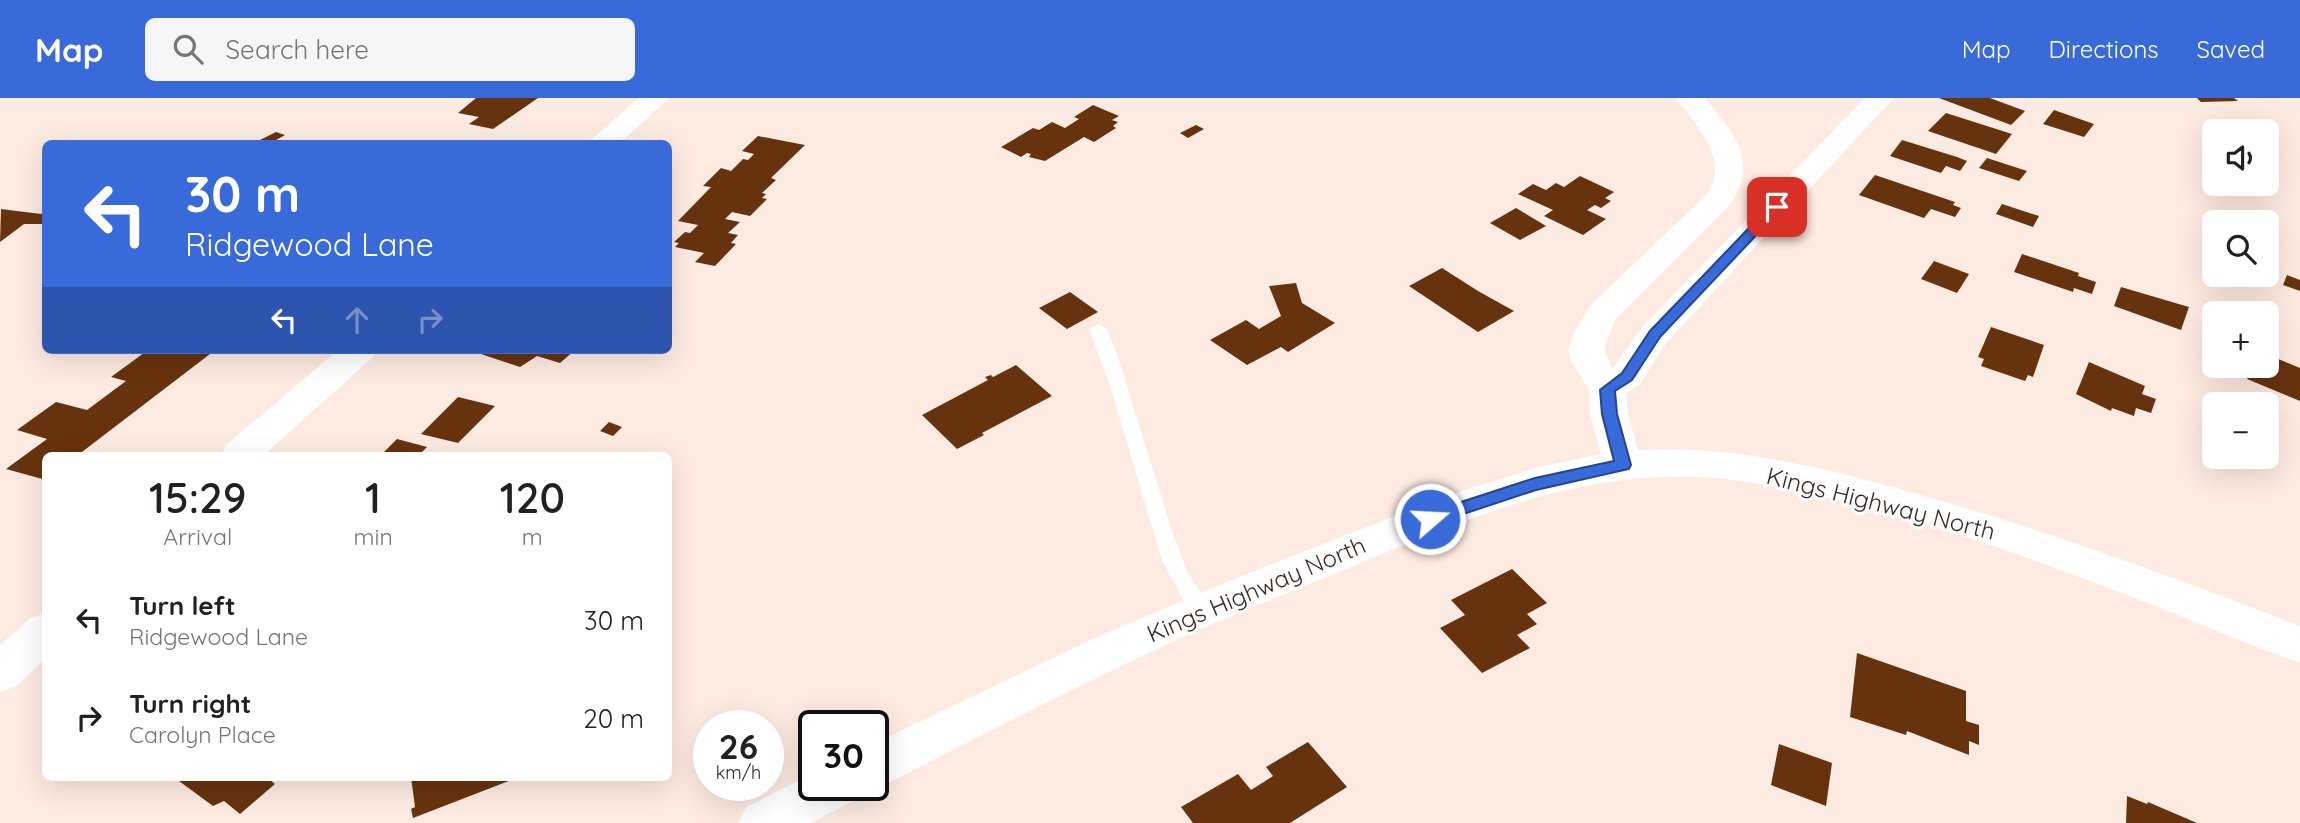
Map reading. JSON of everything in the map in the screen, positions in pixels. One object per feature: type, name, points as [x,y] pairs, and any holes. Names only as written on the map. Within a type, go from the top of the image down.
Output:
[{"type":"street","points":[[606,140],[655,98]]},
{"type":"street","points":[[1623,465],[1609,414],[1607,390],[1589,360],[1586,349],[1593,329],[1616,299],[1718,200],[1729,185],[1730,164],[1723,143],[1690,98]]},
{"type":"street","points":[[1607,390],[1627,376],[1655,334],[1880,98]]},
{"type":"street","points":[[243,452],[355,354]]},
{"type":"street","name":"Kings Highway North","points":[[889,759],[1148,633],[1201,611],[1451,511],[1535,484],[1623,465],[1688,463],[1746,469],[1880,497],[1997,532],[2105,569],[2300,645]]},
{"type":"street","points":[[0,673],[42,634]]},
{"type":"street","points":[[763,823],[806,801]]},
{"type":"lane","points":[[1098,329],[1112,361],[1172,562],[1201,611]]},
{"type":"building","points":[[476,98],[538,98],[493,129],[469,124],[479,117],[458,113]]},
{"type":"building","points":[[1939,98],[1990,98],[2025,111],[2011,125]]},
{"type":"building","points":[[2197,98],[2234,98],[2238,101],[2201,102]]},
{"type":"building","points":[[1093,105],[1119,116],[1112,120],[1118,122],[1113,126],[1116,128],[1094,142],[1084,137],[1045,161],[1029,157],[1031,154],[1027,153],[1021,157],[1001,147],[1033,128],[1039,130],[1052,122],[1065,128],[1079,119],[1074,117]]},
{"type":"building","points":[[2054,110],[2094,124],[2084,137],[2043,124]]},
{"type":"building","points":[[1946,113],[2012,134],[1996,154],[1928,131]]},
{"type":"building","points":[[1196,125],[1204,129],[1188,138],[1180,133]]},
{"type":"building","points":[[276,132],[285,135],[276,140],[260,140]]},
{"type":"building","points":[[758,136],[805,145],[771,178],[776,180],[762,193],[766,194],[762,198],[767,199],[750,216],[732,212],[725,219],[740,222],[728,233],[738,235],[731,243],[736,244],[715,266],[695,262],[704,253],[675,247],[679,243],[674,242],[698,225],[678,221],[711,187],[703,186],[721,168],[731,171],[743,159],[748,160],[754,154],[742,151]]},
{"type":"building","points":[[1902,140],[1967,161],[1960,171],[1946,166],[1941,173],[1890,156]]},
{"type":"building","points":[[1987,158],[2027,171],[2019,181],[1979,168]]},
{"type":"building","points":[[1875,175],[1955,202],[1953,205],[1961,208],[1955,217],[1931,209],[1924,218],[1859,195]]},
{"type":"building","points":[[1580,176],[1614,192],[1605,198],[1611,201],[1601,208],[1595,205],[1587,210],[1606,219],[1583,235],[1544,216],[1553,210],[1518,194],[1533,184],[1546,190],[1556,183],[1564,187]]},
{"type":"building","points":[[2002,204],[2039,216],[2033,227],[1996,214]]},
{"type":"building","points":[[1516,208],[1546,226],[1520,240],[1490,223]]},
{"type":"building","points":[[1,209],[42,213],[42,224],[24,224],[0,242]]},
{"type":"building","points":[[2022,254],[2079,273],[2078,276],[2096,282],[2092,294],[2074,288],[2073,292],[2014,272]]},
{"type":"building","points":[[1934,261],[1969,274],[1957,293],[1921,279]]},
{"type":"building","points":[[1442,268],[1514,311],[1478,332],[1409,286]]},
{"type":"building","points":[[2287,275],[2300,280],[2300,291],[2283,285]]},
{"type":"building","points":[[1296,283],[1302,303],[1335,323],[1288,352],[1281,347],[1247,365],[1210,340],[1246,320],[1259,329],[1281,316],[1269,286]]},
{"type":"building","points":[[2121,287],[2189,307],[2181,330],[2114,306]]},
{"type":"building","points":[[1070,292],[1098,312],[1067,329],[1039,308]]},
{"type":"building","points":[[1991,327],[2044,345],[2033,377],[2028,375],[2025,381],[1981,366],[1984,359],[1978,357]]},
{"type":"building","points":[[143,354],[210,354],[82,452],[42,452],[42,479],[6,469],[47,439],[17,430],[56,402],[87,410],[126,381],[111,377]]},
{"type":"building","points":[[481,354],[570,354],[560,363],[537,356],[520,367]]},
{"type":"building","points":[[2279,359],[2300,368],[2300,401],[2279,392],[2247,379],[2279,378]]},
{"type":"building","points":[[2089,362],[2145,386],[2142,394],[2156,399],[2151,413],[2136,408],[2134,416],[2112,408],[2111,411],[2076,394]]},
{"type":"building","points":[[1016,365],[1052,396],[957,449],[922,415],[988,380],[985,377],[993,377]]},
{"type":"building","points":[[458,397],[495,406],[458,443],[421,434]]},
{"type":"building","points":[[609,422],[622,427],[613,436],[600,431]]},
{"type":"building","points":[[397,439],[427,447],[422,452],[384,452]]},
{"type":"building","points":[[1512,569],[1547,603],[1527,614],[1537,624],[1517,635],[1530,648],[1482,673],[1440,628],[1465,615],[1451,600]]},
{"type":"building","points":[[1857,653],[1966,691],[1966,721],[1979,725],[1979,745],[1969,741],[1969,755],[1907,731],[1906,735],[1850,717]]},
{"type":"building","points":[[1308,742],[1347,787],[1290,823],[1193,823],[1181,807],[1238,774],[1251,790],[1273,776],[1266,767]]},
{"type":"building","points":[[1779,744],[1832,763],[1826,806],[1771,785]]},
{"type":"building","points":[[179,781],[271,781],[275,784],[240,814],[224,801],[213,806]]},
{"type":"building","points":[[412,781],[509,781],[413,818],[411,809],[415,807]]},
{"type":"building","points":[[2127,796],[2147,804],[2148,802],[2197,823],[2126,823]]},
{"type":"route","points":[[1430,519],[1535,484],[1623,465],[1609,414],[1607,390],[1627,376],[1655,334],[1777,207]]}]
